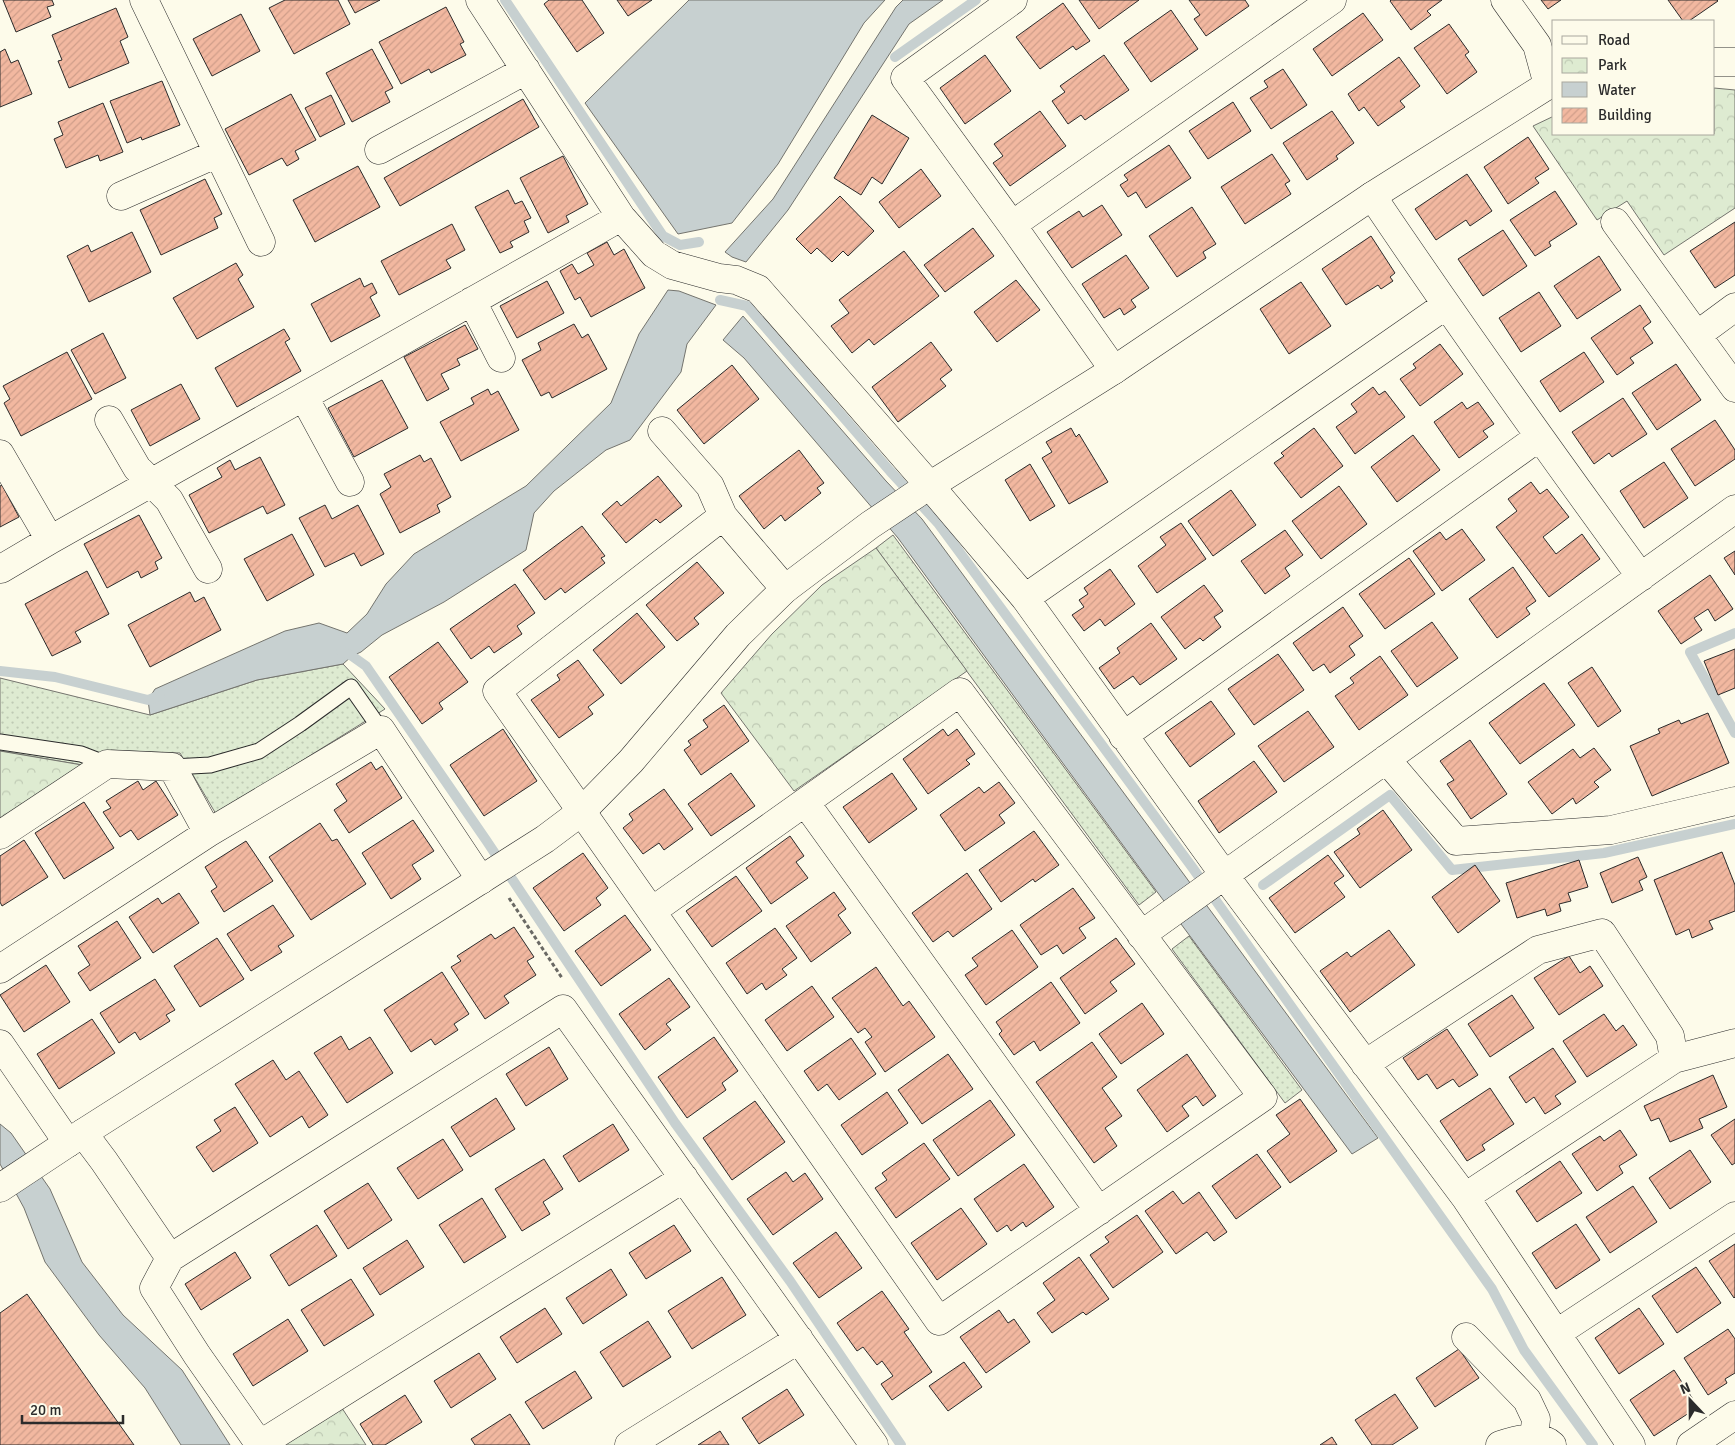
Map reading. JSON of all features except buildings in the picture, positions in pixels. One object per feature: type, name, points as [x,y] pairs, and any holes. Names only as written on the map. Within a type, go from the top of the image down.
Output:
[{"type":"street","points":[[144,0],[262,242]]},
{"type":"street","points":[[480,0],[621,217],[654,254],[672,265],[728,279],[758,289],[924,489],[1024,598],[1225,876],[1466,1197],[1630,1445]]},
{"type":"street","points":[[1013,0],[905,78],[1114,370]]},
{"type":"street","points":[[1012,225],[1332,0]]},
{"type":"street","points":[[2,1187],[545,839],[581,812],[631,761],[738,634],[785,589],[870,525],[1114,370],[1372,196],[1551,84],[1537,45],[1505,0]]},
{"type":"street","points":[[1715,62],[1735,62]]},
{"type":"street","points":[[380,150],[526,70]]},
{"type":"street","points":[[121,196],[218,153]]},
{"type":"street","points":[[1372,196],[1539,437],[1641,577]]},
{"type":"street","points":[[1,569],[621,217]]},
{"type":"street","points":[[1615,222],[1735,388]]},
{"type":"street","points":[[472,301],[501,358]]},
{"type":"street","points":[[1024,598],[1446,305]]},
{"type":"street","points":[[1696,335],[1735,307]]},
{"type":"street","points":[[304,396],[350,482]]},
{"type":"street","points":[[110,420],[138,468],[169,500],[208,568]]},
{"type":"street","points":[[662,431],[710,486],[723,516],[785,589]]},
{"type":"street","points":[[1122,736],[1539,437]]},
{"type":"street","points":[[0,454],[50,540]]},
{"type":"street","points":[[1142,935],[1735,509]]},
{"type":"street","points":[[652,911],[960,692],[1263,1097],[938,1321],[496,691],[723,516]]},
{"type":"street","points":[[0,969],[208,833],[381,730],[495,871]]},
{"type":"street","points":[[1386,759],[1456,841],[1612,830],[1735,801]]},
{"type":"street","points":[[0,835],[107,764],[172,767],[208,833]]},
{"type":"street","points":[[805,802],[1100,1211]]},
{"type":"street","points":[[1365,1064],[1538,950],[1602,933],[1670,1036],[1674,1059]]},
{"type":"street","points":[[684,1178],[260,1445],[197,1355],[154,1288],[170,1258],[564,1010],[684,1178],[799,1339],[874,1445]]},
{"type":"street","points":[[1466,1197],[1674,1059],[1735,1043]]},
{"type":"street","points":[[0,1044],[76,1138],[104,1161],[170,1258]]},
{"type":"street","points":[[1557,1333],[1735,1216]]},
{"type":"street","points":[[1466,1337],[1527,1400],[1536,1419],[1543,1442],[1513,1441],[1500,1445]]},
{"type":"street","points":[[629,1445],[799,1339]]},
{"type":"street","points":[[1707,1440],[1735,1415]]},
{"type":"lane","points":[[172,767],[210,765],[259,751],[351,687],[381,730]]},
{"type":"lane","points":[[0,742],[81,754],[107,764]]},
{"type":"path","points":[[495,871],[567,986],[564,1010]]},
{"type":"green space","points":[[1715,88],[1735,90],[1735,208],[1664,255],[1627,201],[1597,220],[1533,126],[1552,117],[1552,135],[1715,135]]},
{"type":"green space","points":[[893,535],[1156,892],[1139,905],[876,548]]},
{"type":"green space","points":[[876,548],[967,671],[794,791],[721,693],[772,634],[822,585]]},
{"type":"green space","points":[[343,664],[385,709],[216,814],[180,753],[111,750],[88,766],[0,751],[0,678],[150,715],[257,680]]},
{"type":"green space","points":[[0,751],[88,766],[0,826]]},
{"type":"green space","points":[[1189,936],[1302,1090],[1285,1103],[1172,949]]},
{"type":"green space","points":[[340,1405],[366,1445],[282,1445]]},
{"type":"water","points":[[689,0],[885,0],[864,23],[778,164],[732,223],[678,234],[585,103]]},
{"type":"water","points":[[903,0],[943,0],[909,24],[788,210],[746,262],[732,257],[725,252],[773,199],[896,7]]},
{"type":"water","points":[[668,290],[679,291],[716,305],[687,344],[681,372],[630,440],[606,450],[554,491],[534,513],[526,550],[444,602],[382,635],[343,664],[257,680],[150,715],[148,700],[155,689],[285,631],[319,623],[347,633],[367,614],[386,584],[414,554],[526,486],[611,403],[639,334]]},
{"type":"water","points":[[743,316],[886,481],[922,519],[1378,1138],[1352,1154],[898,538],[744,358],[723,340]]},
{"type":"water","points":[[0,1124],[11,1133],[50,1189],[82,1262],[123,1315],[182,1370],[230,1445],[181,1445],[145,1388],[99,1335],[45,1262],[24,1208],[0,1164]]},
{"type":"waterway","points":[[505,0],[663,236],[680,245],[699,242]]},
{"type":"waterway","points":[[895,57],[976,0]]},
{"type":"waterway","points":[[720,300],[747,306],[890,471],[938,523],[1192,867],[1492,1289],[1524,1350],[1593,1445]]},
{"type":"waterway","points":[[1735,633],[1690,652],[1735,733]]},
{"type":"waterway","points":[[341,651],[366,666],[486,840],[675,1123],[790,1281],[901,1445]]},
{"type":"waterway","points":[[0,671],[55,677],[148,700],[160,695]]},
{"type":"waterway","points":[[1263,885],[1390,795],[1452,870],[1604,853],[1735,824]]}]
